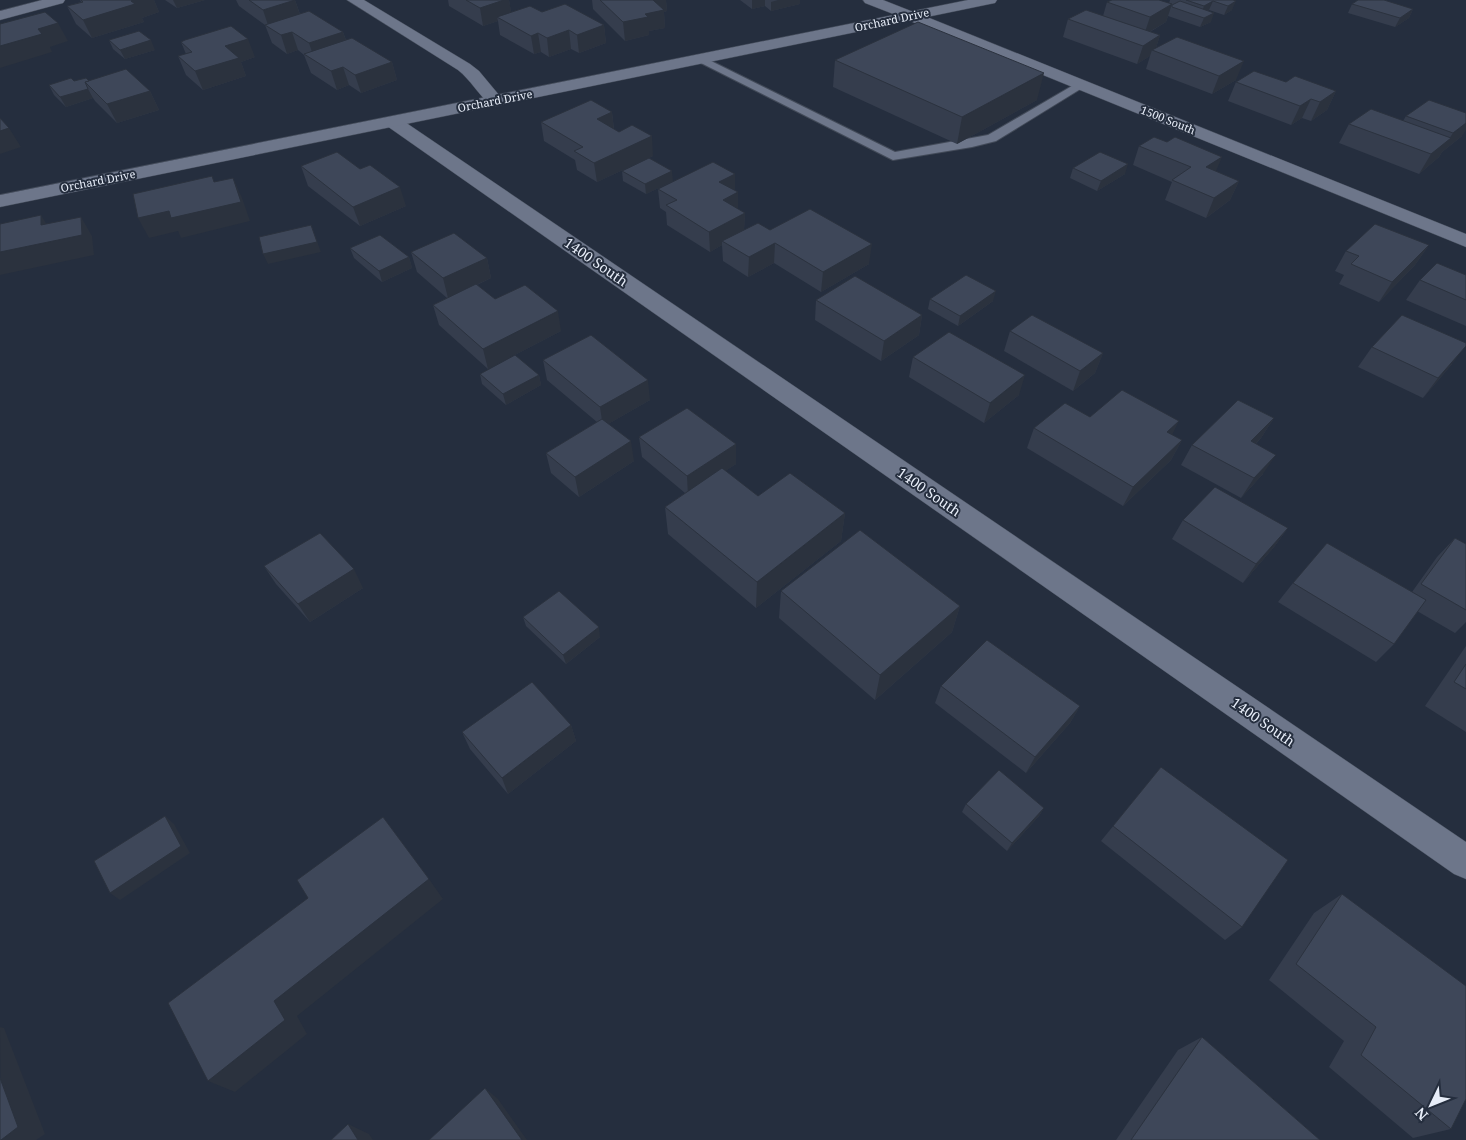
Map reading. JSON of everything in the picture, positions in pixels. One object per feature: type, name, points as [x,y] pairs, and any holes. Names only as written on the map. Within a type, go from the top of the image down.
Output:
[{"type":"street","points":[[0,16],[58,0]]},
{"type":"street","points":[[354,0],[464,67],[473,74],[496,101]]},
{"type":"street","name":"1500 South","points":[[870,0],[1466,241]]},
{"type":"street","name":"Orchard Drive","points":[[0,201],[990,0]]},
{"type":"street","name":"1400 South","points":[[392,122],[1466,862]]},
{"type":"lane","points":[[701,59],[893,156],[992,138],[1081,85]]},
{"type":"building","points":[[81,0],[134,0],[131,1],[135,4],[83,20],[67,6],[83,2]]},
{"type":"building","points":[[249,0],[295,0],[263,10]]},
{"type":"building","points":[[466,0],[504,0],[480,8]]},
{"type":"building","points":[[600,0],[653,0],[664,10],[645,14],[648,17],[623,22]]},
{"type":"building","points":[[1112,0],[1159,0],[1172,4],[1150,17],[1107,2]]},
{"type":"building","points":[[1186,0],[1236,1],[1228,6],[1213,1],[1204,6]]},
{"type":"building","points":[[1358,0],[1384,0],[1413,9],[1400,18],[1352,4]]},
{"type":"building","points":[[1180,1],[1214,13],[1204,18],[1172,7],[1172,5]]},
{"type":"building","points":[[565,4],[604,25],[577,35],[569,30],[547,38],[538,33],[531,36],[497,17],[530,6],[542,12]]},
{"type":"building","points":[[1086,10],[1160,35],[1143,46],[1068,19]]},
{"type":"building","points":[[309,11],[343,32],[309,43],[292,32],[281,35],[265,25]]},
{"type":"building","points":[[45,12],[58,23],[38,29],[42,34],[0,46],[0,24]]},
{"type":"building","points":[[918,22],[1044,73],[962,117],[835,60]]},
{"type":"building","points":[[231,26],[248,39],[225,46],[239,58],[195,71],[178,56],[192,52],[181,42]]},
{"type":"building","points":[[139,31],[151,40],[120,50],[109,40]]},
{"type":"building","points":[[1177,37],[1244,61],[1219,76],[1152,50]]},
{"type":"building","points":[[352,38],[392,62],[355,75],[343,67],[331,71],[304,54]]},
{"type":"building","points":[[126,69],[150,91],[107,104],[85,82]]},
{"type":"building","points":[[1254,71],[1286,82],[1295,76],[1336,91],[1320,102],[1311,99],[1300,106],[1236,82]]},
{"type":"building","points":[[71,78],[74,81],[86,78],[89,81],[85,82],[88,89],[60,97],[49,85]]},
{"type":"building","points":[[591,100],[612,112],[597,119],[619,132],[632,125],[652,136],[594,163],[574,151],[583,147],[541,122]]},
{"type":"building","points":[[1429,100],[1466,113],[1466,123],[1453,133],[1406,116]]},
{"type":"building","points":[[1371,109],[1451,138],[1431,154],[1349,124]]},
{"type":"building","points":[[0,118],[9,128],[0,131]]},
{"type":"building","points":[[1154,137],[1167,142],[1175,137],[1222,157],[1206,167],[1239,181],[1214,198],[1172,180],[1191,167],[1139,146]]},
{"type":"building","points":[[337,152],[360,169],[370,165],[400,187],[353,207],[301,166]]},
{"type":"building","points":[[1100,152],[1128,164],[1101,181],[1073,168]]},
{"type":"building","points":[[649,158],[672,171],[645,184],[622,171]]},
{"type":"building","points":[[713,162],[735,174],[719,182],[738,192],[723,200],[745,213],[709,232],[666,205],[677,200],[658,189]]},
{"type":"building","points":[[212,176],[214,182],[233,178],[241,202],[171,218],[169,211],[138,218],[133,194]]},
{"type":"building","points":[[810,209],[872,244],[823,272],[775,243],[749,257],[722,241],[758,223],[770,230]]},
{"type":"building","points":[[41,215],[41,225],[81,217],[82,235],[0,252],[0,224]]},
{"type":"building","points":[[1375,224],[1429,245],[1392,282],[1351,264],[1359,256],[1346,251]]},
{"type":"building","points":[[311,225],[317,242],[263,254],[259,237]]},
{"type":"building","points":[[454,233],[487,258],[443,278],[411,252]]},
{"type":"building","points":[[380,235],[409,257],[379,271],[350,248]]},
{"type":"building","points":[[1437,263],[1466,275],[1466,300],[1420,280]]},
{"type":"building","points":[[966,275],[996,291],[960,316],[930,299]]},
{"type":"building","points":[[855,276],[922,315],[884,341],[816,300]]},
{"type":"building","points":[[476,284],[495,299],[525,285],[558,311],[483,349],[433,305]]},
{"type":"building","points":[[1032,315],[1103,353],[1080,371],[1010,331]]},
{"type":"building","points":[[1402,315],[1466,343],[1466,346],[1438,378],[1372,347]]},
{"type":"building","points":[[949,332],[1025,375],[990,403],[913,357]]},
{"type":"building","points":[[591,335],[648,380],[600,407],[543,360]]},
{"type":"building","points":[[515,355],[539,375],[503,394],[480,374]]},
{"type":"building","points":[[1122,390],[1179,421],[1167,432],[1182,440],[1133,487],[1034,428],[1065,403],[1090,417]]},
{"type":"building","points":[[1238,400],[1274,418],[1251,441],[1276,455],[1254,478],[1192,445]]},
{"type":"building","points":[[687,408],[736,444],[687,476],[639,437]]},
{"type":"building","points":[[602,419],[631,441],[575,477],[546,453]]},
{"type":"building","points":[[722,468],[758,496],[790,473],[845,513],[757,582],[665,507]]},
{"type":"building","points":[[1215,487],[1288,528],[1256,564],[1183,520]]},
{"type":"building","points":[[860,530],[960,606],[880,675],[781,591]]},
{"type":"building","points":[[320,533],[354,569],[298,604],[264,566]]},
{"type":"building","points":[[1455,538],[1466,544],[1466,610],[1421,584]]},
{"type":"building","points":[[1327,543],[1426,600],[1394,644],[1293,583]]},
{"type":"building","points":[[559,591],[599,627],[563,655],[523,617]]},
{"type":"building","points":[[987,640],[1080,706],[1035,757],[941,686]]},
{"type":"building","points":[[1466,664],[1466,689],[1454,682]]},
{"type":"building","points":[[532,682],[571,725],[502,778],[462,732]]},
{"type":"building","points":[[1161,767],[1288,860],[1242,927],[1113,826]]},
{"type":"building","points":[[999,770],[1044,808],[1012,843],[966,804]]},
{"type":"building","points":[[165,816],[181,846],[110,893],[94,861]]},
{"type":"building","points":[[383,817],[429,879],[274,1001],[285,1020],[208,1081],[168,1003],[308,898],[297,880]]},
{"type":"building","points":[[1342,894],[1466,986],[1466,1099],[1451,1129],[1361,1055],[1376,1027],[1296,964]]},
{"type":"building","points":[[1202,1037],[1320,1140],[1131,1140]]},
{"type":"building","points":[[0,1078],[18,1127],[1,1140],[0,1140]]},
{"type":"building","points":[[485,1088],[522,1140],[429,1140]]},
{"type":"building","points":[[348,1124],[358,1140],[331,1140]]}]
